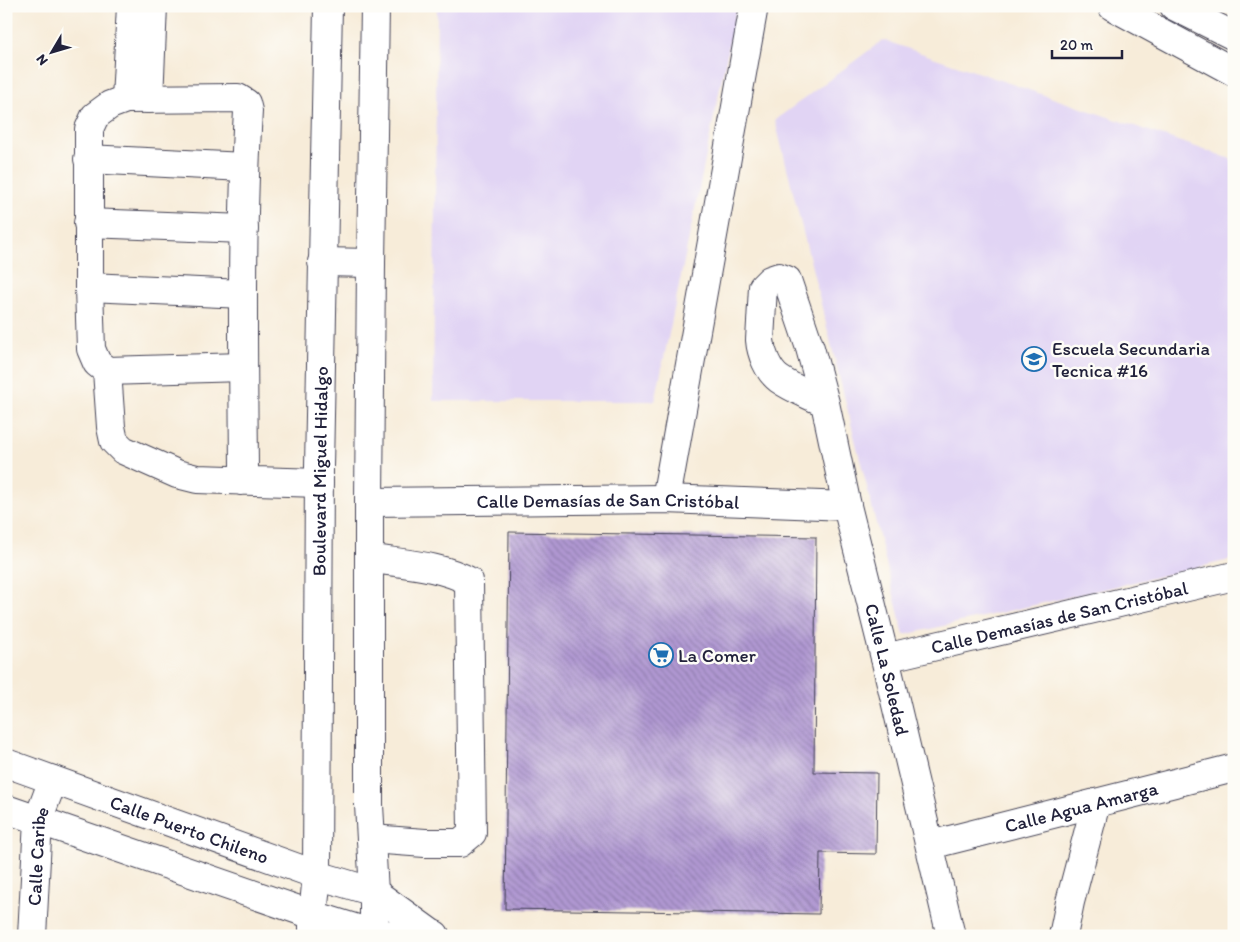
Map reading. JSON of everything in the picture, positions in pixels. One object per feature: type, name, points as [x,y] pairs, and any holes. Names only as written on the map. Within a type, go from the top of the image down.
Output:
[{"type":"street","points":[[131,6],[138,99]]},
{"type":"street","points":[[138,99],[153,6]]},
{"type":"street","name":"Boulevard Miguel Hidalgo","points":[[313,925],[318,875],[319,475],[328,6]]},
{"type":"street","points":[[374,935],[370,805],[369,502],[375,6]]},
{"type":"street","points":[[666,499],[754,6]]},
{"type":"street","points":[[1112,6],[1234,72]]},
{"type":"street","points":[[1174,6],[1234,36]]},
{"type":"street","points":[[242,474],[243,367],[243,294],[244,229],[244,167],[248,111],[246,103],[238,98],[138,99],[110,105],[95,116],[89,129],[88,223],[91,350],[97,363],[107,371],[243,367]]},
{"type":"street","points":[[88,160],[244,167]]},
{"type":"street","points":[[88,223],[244,229]]},
{"type":"street","points":[[322,262],[371,264]]},
{"type":"street","points":[[89,287],[243,294]]},
{"type":"street","points":[[107,371],[111,427],[114,441],[123,450],[176,474],[198,479],[242,474],[319,475]]},
{"type":"street","name":"Calle La Soledad","points":[[825,402],[847,506],[951,936]]},
{"type":"street","name":"Calle Demasías de San Cristóbal","points":[[369,502],[666,499],[847,506]]},
{"type":"street","points":[[369,558],[444,570],[469,582],[472,833],[460,843],[425,843],[371,839]]},
{"type":"street","name":"Calle Demasías de San Cristóbal","points":[[885,658],[1234,576]]},
{"type":"street","name":"Calle Puerto Chileno","points":[[6,763],[318,875],[374,892],[436,935]]},
{"type":"street","name":"Calle Agua Amarga","points":[[930,845],[1234,768]]},
{"type":"street","name":"Calle Caribe","points":[[32,936],[38,820],[53,780]]},
{"type":"street","points":[[1063,936],[1096,803]]},
{"type":"street","name":"Calle Puerto Chileno","points":[[6,809],[313,925],[374,935],[436,935]]},
{"type":"shaded area","points":[[437,6],[737,6],[655,401],[433,401]]},
{"type":"shaded area","name":"Escuela Secundaria Tecnica #16","points":[[883,40],[1234,160],[1234,559],[904,635],[775,120]]},
{"type":"building","name":"La Comer","points":[[509,532],[816,537],[814,772],[877,773],[876,854],[820,853],[819,914],[505,909]]},
{"type":"place","name":"Escuela Secundaria Tecnica #16","points":[[1034,359]]},
{"type":"place","name":"La Comer","points":[[661,655]]}]
